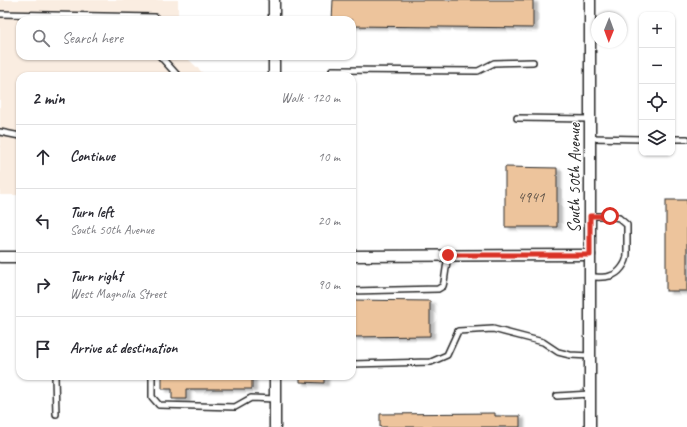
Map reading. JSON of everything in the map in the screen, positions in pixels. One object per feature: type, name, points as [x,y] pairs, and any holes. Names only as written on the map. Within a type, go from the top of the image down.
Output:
[{"type":"street","points":[[274,0],[274,16]]},
{"type":"street","name":"South 50th Avenue","points":[[590,0],[590,427]]},
{"type":"street","points":[[274,60],[274,72]]},
{"type":"street","points":[[356,256],[590,255]]},
{"type":"street","points":[[0,257],[16,257]]},
{"type":"street","points":[[275,380],[275,427]]},
{"type":"lane","points":[[0,14],[103,16]]},
{"type":"lane","points":[[164,60],[174,72]]},
{"type":"lane","points":[[332,70],[478,71],[494,63],[533,62]]},
{"type":"lane","points":[[517,118],[589,118]]},
{"type":"lane","points":[[0,132],[16,135]]},
{"type":"lane","points":[[590,138],[639,139]]},
{"type":"lane","points":[[675,139],[687,139]]},
{"type":"lane","points":[[590,216],[610,216],[619,218],[627,225],[627,257],[623,266],[616,274],[590,277]]},
{"type":"lane","points":[[356,290],[438,289],[443,286],[448,255]]},
{"type":"lane","points":[[356,364],[432,362],[447,355],[458,331],[469,330],[494,330],[543,342],[558,352],[570,355],[590,356]]},
{"type":"lane","points":[[55,380],[56,414]]},
{"type":"lane","points":[[152,380],[152,397],[159,405],[235,407],[251,398],[275,399]]},
{"type":"lane","points":[[557,396],[590,394]]},
{"type":"shaded area","points":[[0,0],[178,0],[178,16],[16,16],[16,60],[189,60],[202,72],[16,72],[16,195],[0,195]]},
{"type":"building","points":[[333,0],[533,0],[533,28],[356,26],[356,16],[332,16]]},
{"type":"building","points":[[505,167],[557,168],[557,227],[505,227]]},
{"type":"building","points":[[666,200],[687,200],[687,291],[666,291]]},
{"type":"building","points":[[356,300],[430,301],[430,336],[356,337]]},
{"type":"building","points":[[162,380],[252,380],[252,389],[186,389],[186,399],[172,399],[172,389],[162,389]]},
{"type":"building","points":[[300,380],[324,380],[324,383],[300,382]]},
{"type":"building","points":[[495,413],[495,416],[520,416],[520,427],[380,427],[380,414]]},
{"type":"route","points":[[448,255],[590,255],[590,216],[610,216]]}]
